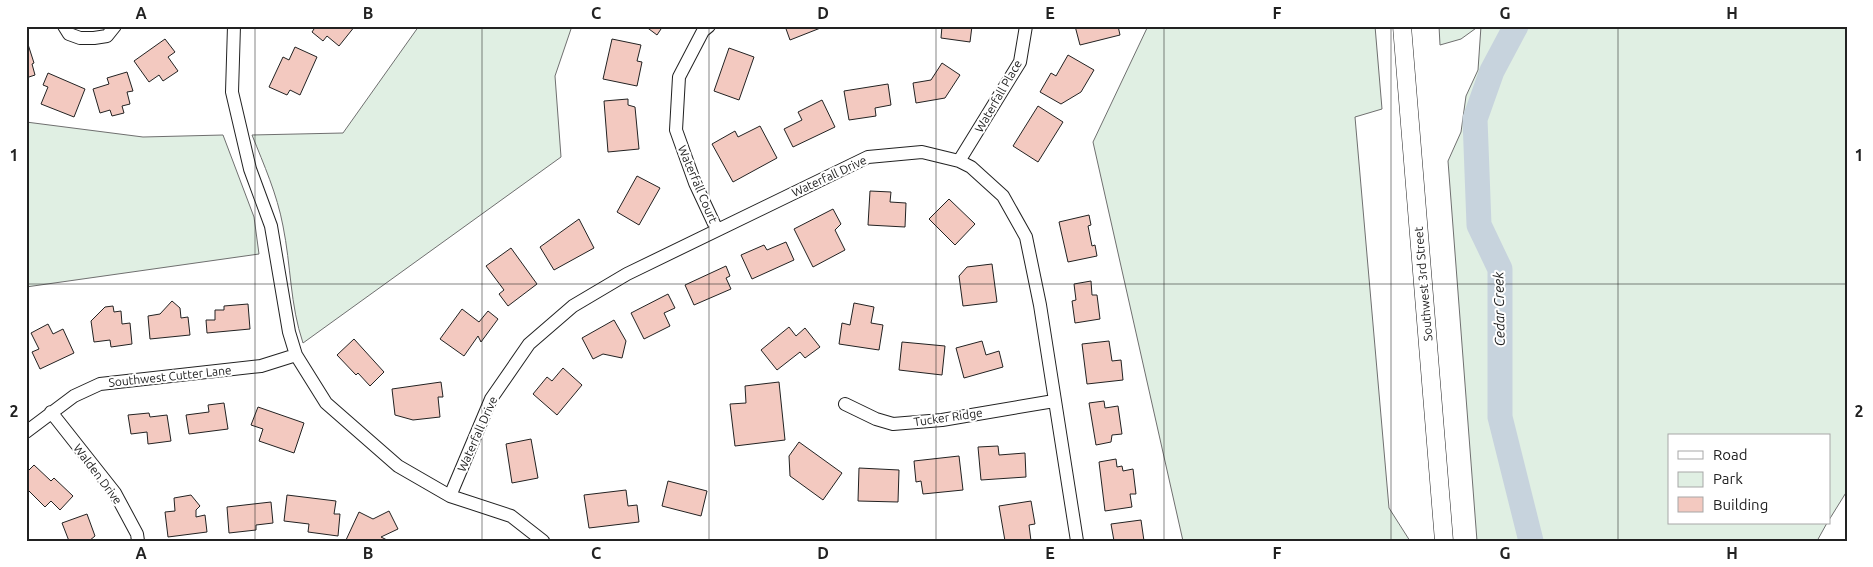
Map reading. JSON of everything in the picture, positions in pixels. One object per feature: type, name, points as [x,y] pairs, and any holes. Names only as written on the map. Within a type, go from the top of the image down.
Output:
[{"type":"main road","name":"Southwest 3rd Street","points":[[1402,26],[1444,541]]},
{"type":"street","points":[[64,26],[69,34],[80,38],[94,38],[107,36],[115,26]]},
{"type":"street","points":[[234,26],[232,92],[250,169],[271,226],[289,332],[296,355],[326,403],[398,466],[450,496],[510,516],[543,541]]},
{"type":"street","name":"Waterfall Court","points":[[709,26],[704,31],[679,77],[676,130],[695,183],[718,230]]},
{"type":"street","name":"Waterfall Place","points":[[958,161],[1020,62],[1026,26]]},
{"type":"street","name":"Waterfall Drive","points":[[450,496],[491,399],[529,344],[573,306],[627,274],[868,157],[922,152],[958,161],[970,167],[1003,196],[1026,237],[1040,305],[1077,541]]},
{"type":"street","name":"Southwest Cutter Lane","points":[[26,432],[50,412],[74,396],[100,384],[261,366],[296,355]]},
{"type":"street","name":"Tucker Ridge","points":[[845,404],[876,419],[893,424],[942,420],[1054,401]]},
{"type":"street","name":"Walden Drive","points":[[50,412],[115,493],[137,534],[138,541]]},
{"type":"green space","points":[[419,26],[572,26],[555,76],[561,157],[303,343],[293,300],[286,241],[280,214],[270,180],[252,135],[343,133]]},
{"type":"green space","points":[[1148,26],[1375,26],[1382,109],[1355,117],[1389,508],[1410,541],[1183,541],[1093,142]]},
{"type":"green space","points":[[1439,26],[1479,26],[1461,39],[1440,45]]},
{"type":"green space","points":[[1481,26],[1847,26],[1847,491],[1830,518],[1830,434],[1668,434],[1668,524],[1826,524],[1817,541],[1477,541],[1448,161],[1461,132],[1466,96],[1478,70]]},
{"type":"green space","points":[[26,122],[143,137],[223,135],[254,217],[259,254],[26,287]]},
{"type":"building","points":[[316,26],[355,26],[339,46],[327,36],[323,41],[312,32]]},
{"type":"building","points":[[645,26],[663,26],[657,35]]},
{"type":"building","points":[[785,26],[822,26],[823,27],[790,40]]},
{"type":"building","points":[[942,26],[972,26],[970,42],[941,38]]},
{"type":"building","points":[[1075,26],[1118,26],[1120,35],[1080,45]]},
{"type":"building","points":[[26,38],[34,63],[32,64],[35,75],[26,78]]},
{"type":"building","points":[[165,39],[175,52],[168,57],[178,71],[163,81],[159,75],[149,82],[134,61]]},
{"type":"building","points":[[612,39],[641,45],[637,61],[642,62],[637,86],[603,79]]},
{"type":"building","points":[[295,47],[317,57],[300,95],[290,90],[287,95],[269,87],[283,57],[289,60]]},
{"type":"building","points":[[729,48],[754,57],[739,100],[714,91]]},
{"type":"building","points":[[1068,55],[1094,70],[1081,92],[1061,104],[1040,92],[1051,73],[1056,76]]},
{"type":"building","points":[[942,63],[960,75],[945,98],[916,103],[913,83],[931,80]]},
{"type":"building","points":[[127,72],[133,91],[127,92],[130,104],[122,106],[124,113],[112,116],[110,110],[100,113],[93,89],[109,84],[107,78]]},
{"type":"building","points":[[48,73],[85,89],[74,117],[41,104],[48,87],[43,85]]},
{"type":"building","points":[[888,84],[891,105],[875,108],[876,116],[849,120],[844,91]]},
{"type":"building","points":[[628,99],[628,105],[635,107],[639,149],[608,152],[604,101]]},
{"type":"building","points":[[822,100],[835,127],[793,147],[784,129],[802,120],[798,112]]},
{"type":"building","points":[[1038,106],[1063,122],[1038,162],[1013,146]]},
{"type":"building","points":[[760,126],[777,158],[733,182],[712,144],[735,131],[738,137]]},
{"type":"building","points":[[637,176],[660,188],[639,225],[617,212]]},
{"type":"building","points":[[870,191],[891,192],[890,202],[906,203],[905,227],[868,225]]},
{"type":"building","points":[[949,199],[975,224],[955,245],[929,219]]},
{"type":"building","points":[[833,209],[841,224],[835,230],[845,250],[813,267],[794,229]]},
{"type":"building","points":[[1089,215],[1091,225],[1088,226],[1092,246],[1095,245],[1097,256],[1068,262],[1059,222]]},
{"type":"building","points":[[579,219],[594,248],[554,270],[540,247]]},
{"type":"building","points":[[786,242],[794,260],[752,279],[741,255],[764,245],[767,250]]},
{"type":"building","points":[[511,248],[537,284],[508,306],[499,294],[504,290],[486,266]]},
{"type":"building","points":[[992,264],[997,302],[963,306],[959,276],[967,267]]},
{"type":"building","points":[[726,266],[730,276],[726,278],[731,289],[694,305],[685,285]]},
{"type":"building","points":[[1091,281],[1092,295],[1097,295],[1100,319],[1075,323],[1072,301],[1076,300],[1074,284]]},
{"type":"building","points":[[668,294],[675,308],[664,313],[670,326],[644,339],[631,313]]},
{"type":"building","points":[[172,301],[180,308],[181,318],[188,317],[190,335],[150,339],[148,316],[160,314]]},
{"type":"building","points":[[854,303],[874,307],[871,323],[883,325],[879,350],[839,344],[842,323],[850,325]]},
{"type":"building","points":[[248,304],[250,329],[207,333],[206,320],[215,320],[215,310],[224,310],[224,306]]},
{"type":"building","points":[[113,306],[114,312],[121,311],[122,324],[130,323],[132,344],[111,347],[110,340],[94,342],[91,321],[105,307]]},
{"type":"building","points":[[462,309],[479,322],[488,311],[498,319],[481,342],[478,336],[464,356],[440,339]]},
{"type":"building","points":[[614,320],[626,341],[622,358],[603,354],[593,359],[582,338]]},
{"type":"building","points":[[48,324],[53,334],[63,329],[74,353],[40,369],[32,352],[39,349],[31,333]]},
{"type":"building","points":[[789,327],[796,336],[805,328],[820,347],[805,358],[800,352],[777,370],[761,350]]},
{"type":"building","points":[[354,339],[384,372],[370,386],[358,373],[356,375],[337,355]]},
{"type":"building","points":[[982,341],[986,355],[999,351],[1003,367],[964,378],[956,348]]},
{"type":"building","points":[[1109,341],[1112,361],[1121,360],[1123,380],[1087,384],[1082,344]]},
{"type":"building","points":[[902,342],[945,346],[942,375],[899,370]]},
{"type":"building","points":[[563,368],[582,385],[557,415],[533,394],[547,377],[552,381]]},
{"type":"building","points":[[441,382],[443,397],[438,397],[440,417],[413,420],[395,415],[392,389]]},
{"type":"building","points":[[779,382],[785,440],[735,446],[730,404],[746,403],[745,386]]},
{"type":"building","points":[[1104,401],[1105,408],[1118,406],[1122,434],[1112,435],[1111,442],[1096,445],[1089,403]]},
{"type":"building","points":[[224,403],[228,429],[189,434],[186,415],[209,412],[208,405]]},
{"type":"building","points":[[258,407],[304,423],[294,453],[259,441],[263,429],[251,425]]},
{"type":"building","points":[[149,413],[150,417],[167,415],[171,441],[148,444],[147,432],[131,434],[128,415]]},
{"type":"building","points":[[531,439],[538,478],[512,483],[506,444]]},
{"type":"building","points":[[799,442],[842,473],[823,500],[790,476],[789,456]]},
{"type":"building","points":[[998,446],[999,455],[1025,453],[1026,477],[981,480],[978,447]]},
{"type":"building","points":[[959,456],[963,490],[923,494],[921,481],[916,482],[914,461]]},
{"type":"building","points":[[1116,459],[1117,467],[1122,466],[1123,471],[1133,469],[1136,494],[1130,494],[1132,507],[1105,511],[1099,462]]},
{"type":"building","points":[[34,465],[51,481],[54,478],[73,496],[60,510],[51,501],[45,507],[26,488],[26,473]]},
{"type":"building","points":[[859,468],[899,470],[898,502],[858,501]]},
{"type":"building","points":[[668,481],[707,491],[701,516],[662,506]]},
{"type":"building","points":[[626,490],[628,506],[637,505],[639,522],[589,528],[584,495]]},
{"type":"building","points":[[191,495],[200,506],[196,510],[196,517],[205,515],[207,532],[168,537],[165,512],[175,511],[174,498]]},
{"type":"building","points":[[287,495],[336,501],[334,514],[340,514],[338,536],[308,532],[309,524],[284,521]]},
{"type":"building","points":[[1031,501],[1035,524],[1029,525],[1031,541],[1005,541],[999,506]]},
{"type":"building","points":[[271,502],[273,523],[256,525],[256,530],[229,533],[227,507]]},
{"type":"building","points":[[389,511],[398,529],[381,537],[389,541],[346,540],[359,512],[373,519]]},
{"type":"building","points":[[87,514],[95,536],[89,541],[69,541],[62,523]]},
{"type":"building","points":[[1141,520],[1144,541],[1114,541],[1111,524]]},
{"type":"waterway","name":"Cedar Creek","points":[[1516,26],[1492,71],[1475,119],[1479,225],[1500,269],[1500,417],[1531,541]]}]
